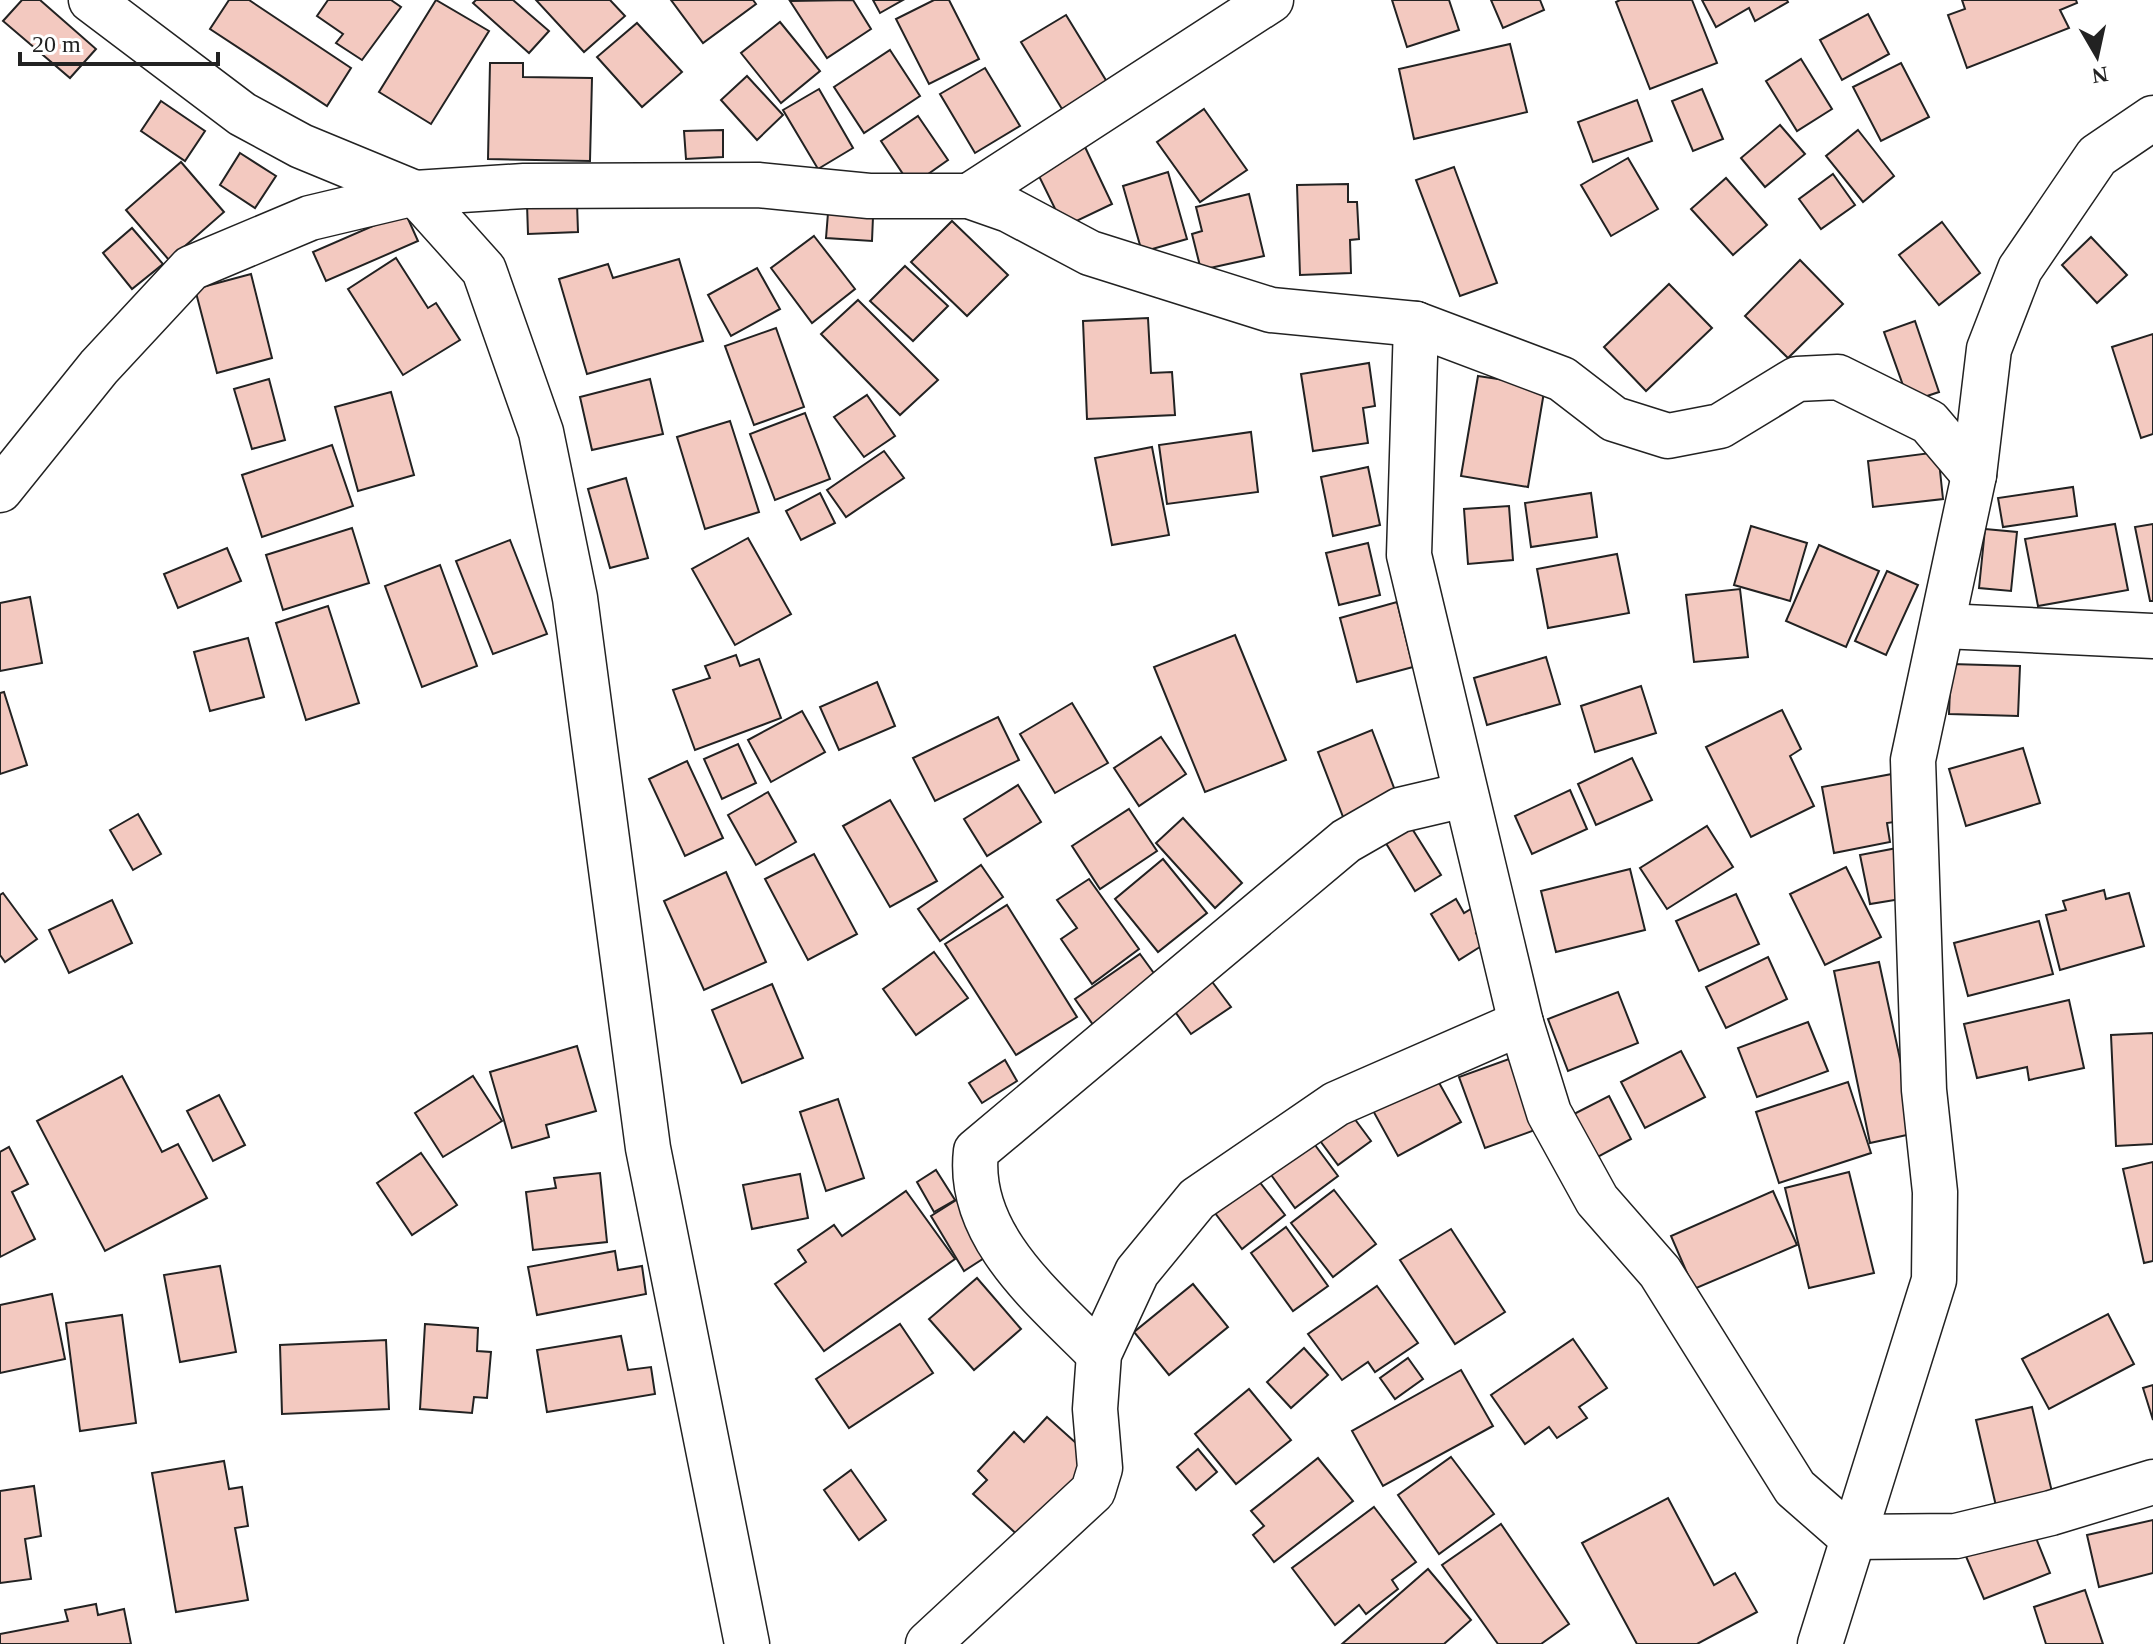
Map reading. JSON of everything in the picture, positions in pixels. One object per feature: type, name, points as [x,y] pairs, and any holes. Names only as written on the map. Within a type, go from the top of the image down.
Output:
[{"type":"street","points":[[91,0],[242,114],[301,146],[415,193],[484,270],[541,432],[575,598],[648,1148],[747,1644]]},
{"type":"street","points":[[969,196],[1271,0]]},
{"type":"street","points":[[1820,1644],[1934,1280],[1935,1192],[1924,1090],[1913,760],[1974,475],[1989,349],[2020,269],[2097,156],[2153,118]]},
{"type":"street","points":[[0,490],[99,367],[191,268],[310,218],[415,193],[524,186],[758,185],[869,196],[969,196],[1009,210],[1090,253],[1271,310],[1416,324],[1562,379],[1614,419],[1668,436],[1720,426],[1797,379],[1838,377],[1929,422],[1974,475]]},
{"type":"street","points":[[1416,324],[1409,555],[1521,1023],[1549,1113],[1597,1200],[1660,1272],[1795,1488],[1851,1537],[1956,1536],[2051,1513],[2153,1482]]},
{"type":"street","points":[[1944,626],[2153,636]]},
{"type":"street","points":[[1099,1354],[1017,1271],[980,1208],[973,1175],[976,1151],[1346,841],[1400,810],[1464,795]]},
{"type":"street","points":[[928,1644],[1093,1491],[1100,1468],[1095,1409],[1099,1354],[1137,1272],[1197,1199],[1336,1104],[1521,1023]]},
{"type":"building","points":[[22,0],[40,0],[96,49],[70,78],[3,21]]},
{"type":"building","points":[[229,0],[249,0],[351,68],[327,106],[210,29]]},
{"type":"building","points":[[328,0],[391,0],[401,7],[362,60],[336,43],[343,34],[317,16]]},
{"type":"building","points":[[436,0],[489,31],[431,124],[379,92]]},
{"type":"building","points":[[476,0],[513,0],[549,31],[529,53],[473,3]]},
{"type":"building","points":[[536,0],[610,0],[625,16],[584,52]]},
{"type":"building","points":[[671,0],[753,0],[756,4],[703,43]]},
{"type":"building","points":[[853,0],[871,29],[827,58],[790,1]]},
{"type":"building","points":[[873,0],[903,0],[880,13]]},
{"type":"building","points":[[934,0],[949,0],[979,59],[929,84],[896,19]]},
{"type":"building","points":[[1392,0],[1449,0],[1459,30],[1407,47]]},
{"type":"building","points":[[1491,0],[1540,0],[1544,10],[1503,28]]},
{"type":"building","points":[[1692,0],[1717,63],[1650,89],[1616,2]]},
{"type":"building","points":[[1702,0],[1788,2],[1755,21],[1749,8],[1716,27]]},
{"type":"building","points":[[1962,0],[2076,0],[2077,3],[2060,10],[2069,28],[1967,68],[1948,15],[1965,9]]},
{"type":"building","points":[[1868,14],[1889,54],[1842,80],[1820,40]]},
{"type":"building","points":[[1066,15],[1107,82],[1062,109],[1021,42]]},
{"type":"building","points":[[780,22],[820,71],[781,103],[741,53]]},
{"type":"building","points":[[637,23],[682,72],[642,107],[597,57]]},
{"type":"building","points":[[1510,44],[1527,112],[1414,139],[1399,69]]},
{"type":"building","points":[[890,50],[920,96],[864,133],[834,87]]},
{"type":"building","points":[[1801,59],[1832,109],[1797,131],[1766,81]]},
{"type":"building","points":[[490,63],[523,63],[523,77],[592,78],[590,161],[488,159]]},
{"type":"building","points":[[1901,63],[1929,117],[1881,141],[1853,87]]},
{"type":"building","points":[[985,68],[1020,126],[975,153],[940,94]]},
{"type":"building","points":[[747,76],[783,115],[757,140],[721,100]]},
{"type":"building","points":[[819,89],[853,148],[818,169],[783,110]]},
{"type":"building","points":[[1702,89],[1723,139],[1693,151],[1672,101]]},
{"type":"building","points":[[1637,100],[1652,141],[1593,162],[1578,122]]},
{"type":"building","points":[[161,101],[205,131],[185,161],[141,131]]},
{"type":"building","points":[[1204,109],[1247,170],[1200,202],[1157,142]]},
{"type":"building","points":[[918,116],[948,160],[911,186],[881,141]]},
{"type":"building","points":[[1780,125],[1805,154],[1765,187],[1741,158]]},
{"type":"building","points":[[723,130],[723,157],[686,159],[684,131]]},
{"type":"building","points":[[1858,130],[1894,176],[1863,202],[1826,156]]},
{"type":"building","points":[[1085,147],[1112,204],[1064,227],[1036,170]]},
{"type":"building","points":[[240,153],[276,176],[255,208],[220,185]]},
{"type":"building","points":[[1628,158],[1658,209],[1611,236],[1581,185]]},
{"type":"building","points":[[181,162],[224,212],[169,260],[126,210]]},
{"type":"building","points":[[1454,167],[1497,283],[1460,296],[1416,180]]},
{"type":"building","points":[[1168,172],[1187,239],[1142,252],[1123,186]]},
{"type":"building","points":[[1833,174],[1855,205],[1821,229],[1799,199]]},
{"type":"building","points":[[1726,178],[1767,225],[1733,255],[1691,209]]},
{"type":"building","points":[[1348,184],[1348,202],[1357,202],[1359,239],[1350,240],[1351,273],[1300,275],[1297,185]]},
{"type":"building","points":[[1249,194],[1264,256],[1201,270],[1192,234],[1202,231],[1196,207]]},
{"type":"building","points":[[577,203],[578,232],[528,234],[527,204]]},
{"type":"building","points":[[405,212],[418,241],[326,281],[313,252]]},
{"type":"building","points":[[828,213],[873,217],[872,241],[826,238]]},
{"type":"building","points":[[952,221],[1008,275],[967,316],[911,262]]},
{"type":"building","points":[[1942,222],[1980,273],[1939,305],[1899,255]]},
{"type":"building","points":[[132,228],[163,264],[132,289],[103,253]]},
{"type":"building","points":[[814,236],[855,289],[812,323],[771,268]]},
{"type":"building","points":[[2091,237],[2127,275],[2097,303],[2062,265]]},
{"type":"building","points":[[396,258],[428,308],[436,303],[460,340],[403,375],[348,289]]},
{"type":"building","points":[[679,259],[703,341],[587,374],[559,279],[608,264],[613,278]]},
{"type":"building","points":[[1800,260],[1843,304],[1788,358],[1745,316]]},
{"type":"building","points":[[905,266],[948,306],[913,341],[870,301]]},
{"type":"building","points":[[757,268],[780,309],[731,336],[708,295]]},
{"type":"building","points":[[251,274],[272,358],[217,373],[195,289]]},
{"type":"building","points":[[1669,284],[1712,328],[1646,391],[1604,347]]},
{"type":"building","points":[[858,300],[938,380],[900,415],[821,334]]},
{"type":"building","points":[[1148,318],[1151,373],[1172,372],[1175,415],[1087,419],[1083,321]]},
{"type":"building","points":[[1915,321],[1939,392],[1909,402],[1884,332]]},
{"type":"building","points":[[776,328],[804,407],[754,425],[725,346]]},
{"type":"building","points":[[2153,334],[2153,434],[2141,438],[2112,347]]},
{"type":"building","points":[[1369,363],[1375,406],[1363,408],[1368,443],[1313,451],[1301,374]]},
{"type":"building","points":[[1478,376],[1545,386],[1528,487],[1461,476]]},
{"type":"building","points":[[269,379],[285,440],[252,449],[234,389]]},
{"type":"building","points":[[650,379],[663,434],[592,450],[580,397]]},
{"type":"building","points":[[391,392],[414,475],[358,491],[335,407]]},
{"type":"building","points":[[867,395],[895,436],[864,457],[834,417]]},
{"type":"building","points":[[805,413],[830,479],[775,500],[750,434]]},
{"type":"building","points":[[730,421],[759,512],[705,529],[677,437]]},
{"type":"building","points":[[1251,432],[1258,492],[1167,504],[1159,445]]},
{"type":"building","points":[[332,445],[353,506],[262,537],[242,475]]},
{"type":"building","points":[[1152,447],[1169,535],[1112,545],[1095,458]]},
{"type":"building","points":[[884,451],[904,478],[846,517],[827,490]]},
{"type":"building","points":[[1938,452],[1943,499],[1873,507],[1868,461]]},
{"type":"building","points":[[1368,467],[1380,525],[1333,536],[1321,477]]},
{"type":"building","points":[[626,478],[648,558],[610,568],[588,489]]},
{"type":"building","points":[[2073,487],[2077,516],[2003,527],[1998,498]]},
{"type":"building","points":[[820,493],[835,523],[801,540],[786,511]]},
{"type":"building","points":[[1591,493],[1597,537],[1531,547],[1525,503]]},
{"type":"building","points":[[1509,506],[1513,560],[1468,564],[1464,509]]},
{"type":"building","points":[[2115,524],[2128,590],[2038,606],[2025,539]]},
{"type":"building","points":[[2153,524],[2153,601],[2150,601],[2135,527]]},
{"type":"building","points":[[1751,526],[1807,543],[1790,601],[1734,585]]},
{"type":"building","points":[[352,528],[369,583],[283,610],[266,555]]},
{"type":"building","points":[[1985,529],[2017,532],[2011,591],[1979,588]]},
{"type":"building","points":[[748,538],[791,614],[735,645],[692,569]]},
{"type":"building","points":[[510,540],[547,634],[493,654],[456,561]]},
{"type":"building","points":[[1368,543],[1380,595],[1339,605],[1326,553]]},
{"type":"building","points":[[1819,545],[1879,571],[1846,647],[1786,621]]},
{"type":"building","points":[[227,548],[241,581],[178,608],[164,574]]},
{"type":"building","points":[[1617,554],[1629,613],[1548,628],[1537,569]]},
{"type":"building","points":[[440,565],[477,666],[422,687],[385,586]]},
{"type":"building","points":[[1887,571],[1918,585],[1886,655],[1855,641]]},
{"type":"building","points":[[1740,589],[1748,657],[1694,662],[1686,595]]},
{"type":"building","points":[[30,597],[42,663],[0,671],[0,603]]},
{"type":"building","points":[[1397,602],[1413,667],[1357,682],[1340,618]]},
{"type":"building","points":[[328,606],[359,703],[306,720],[276,623]]},
{"type":"building","points":[[1235,635],[1286,760],[1205,792],[1154,667]]},
{"type":"building","points":[[248,638],[264,697],[210,711],[194,652]]},
{"type":"building","points":[[736,655],[740,666],[759,659],[781,718],[695,750],[673,690],[710,678],[705,666]]},
{"type":"building","points":[[1546,657],[1560,704],[1487,725],[1474,678]]},
{"type":"building","points":[[1951,664],[2020,666],[2018,716],[1949,714]]},
{"type":"building","points":[[877,682],[895,726],[839,750],[820,707]]},
{"type":"building","points":[[1641,686],[1656,733],[1595,752],[1581,706]]},
{"type":"building","points":[[4,692],[27,765],[0,774],[0,693]]},
{"type":"building","points":[[1072,703],[1108,763],[1055,793],[1020,734]]},
{"type":"building","points":[[1782,710],[1801,749],[1790,756],[1814,806],[1751,837],[1706,747]]},
{"type":"building","points":[[802,711],[825,752],[771,782],[748,740]]},
{"type":"building","points":[[998,717],[1019,760],[935,801],[913,758]]},
{"type":"building","points":[[1372,730],[1399,801],[1345,822],[1318,752]]},
{"type":"building","points":[[1161,737],[1186,774],[1139,806],[1114,768]]},
{"type":"building","points":[[738,744],[756,783],[722,799],[704,759]]},
{"type":"building","points":[[2023,748],[2040,803],[1966,826],[1949,769]]},
{"type":"building","points":[[1632,758],[1652,800],[1596,825],[1578,784]]},
{"type":"building","points":[[687,761],[723,838],[685,856],[649,779]]},
{"type":"building","points":[[1892,774],[1901,821],[1887,823],[1890,842],[1834,853],[1822,787]]},
{"type":"building","points":[[1018,785],[1041,822],[987,856],[964,819]]},
{"type":"building","points":[[1570,790],[1587,829],[1532,854],[1515,816]]},
{"type":"building","points":[[768,792],[796,842],[756,865],[728,815]]},
{"type":"building","points":[[890,800],[937,881],[890,907],[843,826]]},
{"type":"building","points":[[1129,809],[1157,851],[1100,889],[1072,846]]},
{"type":"building","points":[[138,814],[161,854],[133,870],[110,830]]},
{"type":"building","points":[[1183,818],[1242,883],[1215,908],[1156,843]]},
{"type":"building","points":[[1406,819],[1441,875],[1415,891],[1381,835]]},
{"type":"building","points":[[1707,826],[1733,867],[1667,909],[1640,868]]},
{"type":"building","points":[[1897,848],[1907,898],[1870,904],[1860,855]]},
{"type":"building","points":[[814,854],[857,934],[808,960],[765,879]]},
{"type":"building","points":[[1163,859],[1207,913],[1158,952],[1115,899]]},
{"type":"building","points":[[981,865],[1003,897],[940,941],[918,909]]},
{"type":"building","points":[[1846,867],[1881,937],[1825,965],[1790,894]]},
{"type":"building","points":[[1630,869],[1645,930],[1556,952],[1541,891]]},
{"type":"building","points":[[726,872],[766,962],[704,990],[664,901]]},
{"type":"building","points":[[1089,879],[1139,949],[1092,984],[1061,939],[1077,928],[1057,900]]},
{"type":"building","points":[[2104,890],[2106,899],[2129,893],[2144,946],[2060,970],[2046,915],[2066,910],[2063,901]]},
{"type":"building","points":[[3,893],[37,939],[5,962],[0,955],[0,895]]},
{"type":"building","points":[[1736,894],[1759,944],[1699,971],[1676,921]]},
{"type":"building","points":[[1456,899],[1464,913],[1474,907],[1486,927],[1476,933],[1483,945],[1459,960],[1431,914]]},
{"type":"building","points":[[112,900],[132,943],[69,973],[49,930]]},
{"type":"building","points":[[1007,905],[1077,1017],[1016,1055],[945,944]]},
{"type":"building","points":[[2039,921],[2053,974],[1968,996],[1954,943]]},
{"type":"building","points":[[934,952],[968,998],[916,1035],[883,989]]},
{"type":"building","points":[[1140,954],[1161,983],[1096,1029],[1075,999]]},
{"type":"building","points":[[1768,957],[1787,999],[1726,1028],[1706,987]]},
{"type":"building","points":[[1879,962],[1916,1133],[1870,1143],[1834,971]]},
{"type":"building","points":[[1210,979],[1231,1007],[1191,1034],[1171,1006]]},
{"type":"building","points":[[772,984],[803,1058],[742,1083],[712,1010]]},
{"type":"building","points":[[1618,992],[1638,1043],[1568,1071],[1548,1019]]},
{"type":"building","points":[[2069,1000],[2084,1068],[2029,1080],[2027,1067],[1977,1078],[1964,1024]]},
{"type":"building","points":[[1808,1022],[1828,1071],[1757,1097],[1738,1048]]},
{"type":"building","points":[[2153,1033],[2153,1144],[2116,1146],[2111,1035]]},
{"type":"building","points":[[577,1046],[596,1111],[546,1125],[549,1137],[512,1148],[490,1072]]},
{"type":"building","points":[[1681,1051],[1705,1097],[1645,1128],[1621,1082]]},
{"type":"building","points":[[1509,1059],[1535,1130],[1485,1148],[1459,1077]]},
{"type":"building","points":[[1005,1060],[1017,1081],[982,1103],[969,1083]]},
{"type":"building","points":[[1433,1072],[1461,1122],[1398,1156],[1371,1107]]},
{"type":"building","points":[[122,1076],[162,1152],[178,1144],[207,1198],[105,1251],[37,1121]]},
{"type":"building","points":[[473,1076],[502,1121],[443,1157],[415,1113]]},
{"type":"building","points":[[1848,1082],[1871,1153],[1779,1183],[1756,1112]]},
{"type":"building","points":[[219,1095],[245,1145],[213,1161],[187,1111]]},
{"type":"building","points":[[1609,1096],[1631,1139],[1594,1159],[1572,1115]]},
{"type":"building","points":[[838,1099],[864,1178],[826,1191],[800,1112]]},
{"type":"building","points":[[1351,1114],[1371,1141],[1338,1165],[1318,1138]]},
{"type":"building","points":[[1312,1141],[1338,1176],[1295,1208],[1269,1172]]},
{"type":"building","points":[[9,1147],[28,1184],[12,1192],[35,1239],[0,1257],[0,1152]]},
{"type":"building","points":[[421,1153],[457,1205],[412,1235],[377,1183]]},
{"type":"building","points":[[2153,1162],[2153,1261],[2144,1263],[2123,1169]]},
{"type":"building","points":[[936,1170],[955,1200],[934,1212],[917,1182]]},
{"type":"building","points":[[1849,1172],[1874,1273],[1809,1288],[1785,1188]]},
{"type":"building","points":[[600,1173],[607,1242],[533,1250],[526,1192],[556,1188],[554,1178]]},
{"type":"building","points":[[800,1174],[808,1218],[752,1229],[743,1185]]},
{"type":"building","points":[[1255,1176],[1285,1215],[1242,1249],[1212,1209]]},
{"type":"building","points":[[1334,1190],[1376,1244],[1333,1277],[1291,1223]]},
{"type":"building","points":[[906,1191],[955,1259],[824,1351],[775,1284],[806,1262],[798,1250],[834,1225],[842,1236]]},
{"type":"building","points":[[1773,1191],[1797,1245],[1694,1289],[1671,1236]]},
{"type":"building","points":[[958,1199],[992,1253],[964,1271],[931,1216]]},
{"type":"building","points":[[1286,1227],[1328,1286],[1293,1311],[1251,1253]]},
{"type":"building","points":[[1451,1229],[1505,1312],[1455,1344],[1400,1260]]},
{"type":"building","points":[[615,1251],[618,1270],[642,1266],[646,1294],[537,1315],[528,1267]]},
{"type":"building","points":[[220,1266],[236,1352],[180,1362],[164,1275]]},
{"type":"building","points":[[977,1278],[1021,1329],[974,1370],[929,1319]]},
{"type":"building","points":[[1193,1284],[1228,1327],[1169,1375],[1134,1332]]},
{"type":"building","points":[[1377,1286],[1418,1343],[1375,1372],[1368,1362],[1342,1380],[1308,1334]]},
{"type":"building","points":[[52,1294],[65,1359],[0,1373],[0,1305]]},
{"type":"building","points":[[2108,1314],[2134,1364],[2049,1409],[2022,1359]]},
{"type":"building","points":[[122,1315],[136,1423],[80,1431],[66,1323]]},
{"type":"building","points":[[425,1324],[478,1328],[477,1351],[491,1352],[487,1398],[474,1397],[472,1413],[420,1409]]},
{"type":"building","points":[[900,1324],[933,1373],[849,1428],[816,1379]]},
{"type":"building","points":[[621,1336],[628,1370],[651,1367],[655,1394],[547,1412],[537,1350]]},
{"type":"building","points":[[1573,1339],[1607,1388],[1579,1407],[1587,1418],[1557,1438],[1549,1427],[1525,1444],[1491,1395]]},
{"type":"building","points":[[386,1340],[389,1409],[282,1414],[280,1345]]},
{"type":"building","points":[[1304,1348],[1328,1375],[1291,1408],[1267,1382]]},
{"type":"building","points":[[1408,1358],[1423,1379],[1395,1399],[1380,1378]]},
{"type":"building","points":[[1461,1370],[1493,1426],[1383,1486],[1352,1431]]},
{"type":"building","points":[[2153,1385],[2153,1420],[2143,1388]]},
{"type":"building","points":[[1249,1389],[1291,1440],[1236,1484],[1195,1434]]},
{"type":"building","points":[[2032,1407],[2052,1492],[1996,1506],[1976,1420]]},
{"type":"building","points":[[1047,1417],[1095,1460],[1022,1539],[973,1494],[987,1480],[978,1471],[1014,1432],[1024,1442]]},
{"type":"building","points":[[1198,1449],[1217,1472],[1196,1490],[1177,1467]]},
{"type":"building","points":[[1451,1457],[1494,1514],[1439,1554],[1398,1495]]},
{"type":"building","points":[[1318,1458],[1353,1501],[1274,1562],[1253,1535],[1264,1526],[1251,1511]]},
{"type":"building","points":[[224,1461],[229,1489],[242,1487],[248,1526],[235,1528],[248,1600],[176,1612],[152,1473]]},
{"type":"building","points":[[851,1470],[886,1520],[859,1540],[824,1490]]},
{"type":"building","points":[[34,1486],[41,1536],[25,1539],[31,1579],[0,1583],[0,1491]]},
{"type":"building","points":[[1668,1498],[1714,1585],[1735,1573],[1757,1612],[1697,1644],[1637,1644],[1582,1543]]},
{"type":"building","points":[[1374,1507],[1416,1562],[1392,1580],[1398,1589],[1366,1614],[1359,1605],[1335,1625],[1292,1568]]},
{"type":"building","points":[[2153,1520],[2153,1573],[2099,1587],[2087,1535]]},
{"type":"building","points":[[1501,1524],[1569,1624],[1541,1644],[1498,1644],[1442,1565]]},
{"type":"building","points":[[2032,1528],[2050,1573],[1984,1599],[1965,1554]]},
{"type":"building","points":[[1428,1569],[1471,1620],[1444,1644],[1342,1644]]},
{"type":"building","points":[[2085,1590],[2103,1644],[2046,1644],[2034,1607]]},
{"type":"building","points":[[96,1604],[98,1615],[124,1609],[131,1644],[0,1644],[0,1634],[68,1621],[65,1610]]}]
